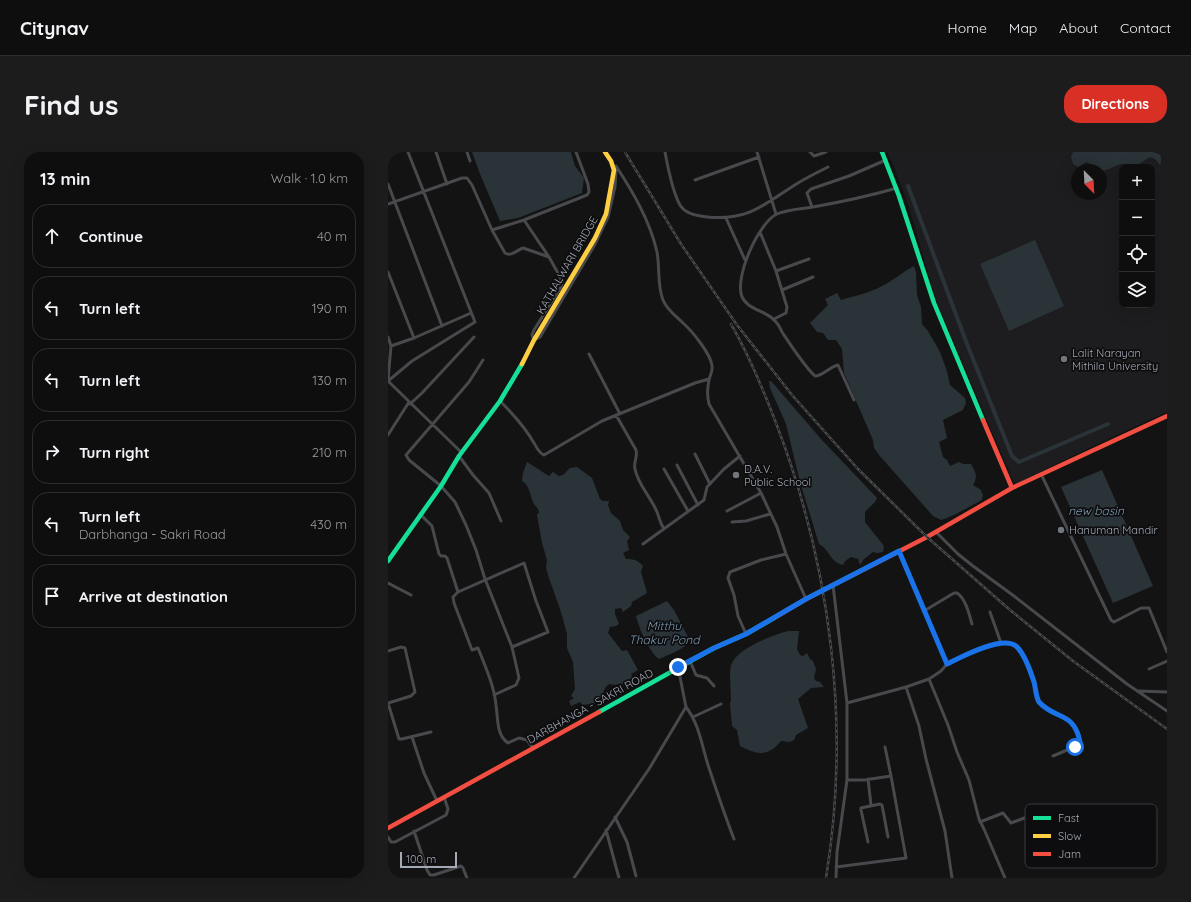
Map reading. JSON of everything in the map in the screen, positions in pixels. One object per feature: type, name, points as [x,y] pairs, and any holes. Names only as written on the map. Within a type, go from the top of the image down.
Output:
[{"type":"main road","name":"KATHALWARI BRIDGE","points":[[388,561],[441,486],[460,455],[500,401],[528,354],[534,340],[595,238],[606,214],[614,170],[611,161],[605,152]]},
{"type":"main road","points":[[882,152],[897,188],[934,303],[1012,488]]},
{"type":"main road","name":"DARBHANGA - SAKRI ROAD","points":[[388,828],[678,667],[714,648],[746,634],[806,599],[936,532],[1012,488],[1167,416]]},
{"type":"street","points":[[388,381],[412,361],[475,322],[408,152]]},
{"type":"street","points":[[436,152],[447,184]]},
{"type":"street","points":[[467,152],[470,162]]},
{"type":"street","points":[[492,230],[524,220],[588,194],[588,184],[576,152]]},
{"type":"street","points":[[665,152],[680,205],[684,210],[698,216],[726,218],[756,210],[772,201],[797,183],[828,167]]},
{"type":"street","points":[[757,152],[776,214]]},
{"type":"street","points":[[810,152],[814,156],[826,152]]},
{"type":"street","points":[[695,180],[759,157]]},
{"type":"street","points":[[812,207],[807,193],[811,190],[886,160]]},
{"type":"street","points":[[524,220],[562,279],[562,284],[534,330],[532,335],[534,340],[540,337],[594,246],[608,217],[615,187],[616,166],[639,204],[650,230],[657,252],[659,283],[663,300],[670,311],[692,332],[705,350],[712,366],[712,374],[709,379],[707,391],[709,404],[728,439],[740,456],[777,527],[786,554],[806,599]]},
{"type":"street","points":[[388,204],[462,178],[467,178],[469,179],[502,250],[507,255],[523,248],[549,257]]},
{"type":"street","points":[[388,184],[442,326]]},
{"type":"street","points":[[854,400],[839,366],[835,365],[818,376],[815,376],[774,319],[752,307],[742,297],[742,279],[745,260],[767,221],[776,214],[788,210],[812,207],[897,188]]},
{"type":"street","points":[[726,218],[745,260]]},
{"type":"street","points":[[760,232],[776,271],[787,307],[787,312],[774,319]]},
{"type":"street","points":[[776,271],[809,259]]},
{"type":"street","points":[[388,272],[414,338]]},
{"type":"street","points":[[782,290],[813,278]]},
{"type":"street","points":[[391,346],[414,338],[471,313]]},
{"type":"street","points":[[388,435],[410,403],[422,393],[474,336]]},
{"type":"street","points":[[388,337],[391,346],[388,381],[433,424],[460,455],[473,475],[489,493],[501,521]]},
{"type":"street","points":[[589,354],[620,414]]},
{"type":"street","points":[[483,360],[469,382],[408,452],[407,457],[441,486],[456,502],[476,550],[485,579],[512,647],[520,678],[516,685],[494,695]]},
{"type":"street","points":[[500,401],[514,415],[542,455],[578,434],[616,415],[695,383],[709,379]]},
{"type":"street","points":[[616,415],[636,450],[637,453],[634,465],[635,471],[644,491],[657,511],[659,522],[664,529]]},
{"type":"street","points":[[695,454],[710,484]]},
{"type":"street","points":[[643,544],[698,505],[705,498],[706,490],[710,484],[724,469],[740,456]]},
{"type":"street","points":[[677,465],[698,505]]},
{"type":"street","points":[[664,470],[688,511]]},
{"type":"street","points":[[1041,474],[1111,620],[1114,622],[1141,608],[1149,608],[1167,652]]},
{"type":"street","points":[[727,511],[760,493]]},
{"type":"street","points":[[420,514],[432,526],[438,553],[440,556],[446,557],[458,592]]},
{"type":"street","points":[[732,522],[746,521],[770,514]]},
{"type":"street","points":[[936,532],[968,562],[1127,684],[1167,712]]},
{"type":"street","points":[[899,551],[947,664]]},
{"type":"street","points":[[746,634],[738,616],[734,595],[728,578],[730,572],[761,560],[786,554]]},
{"type":"street","points":[[512,647],[548,632],[524,563],[485,579],[458,592],[453,597],[472,650],[478,648],[492,684],[499,727],[504,740],[508,743],[519,738],[527,740],[533,748]]},
{"type":"street","points":[[388,583],[411,595]]},
{"type":"street","points":[[834,585],[848,703],[847,780],[837,852],[836,878]]},
{"type":"street","points":[[924,611],[954,593],[957,593],[964,602],[972,624]]},
{"type":"street","points":[[990,612],[1001,643]]},
{"type":"street","points":[[848,703],[929,679],[941,671],[947,664],[990,645],[1001,643],[1013,644],[1019,649],[1034,680],[1039,702],[1072,722],[1078,732],[1080,742],[1079,745],[1053,756]]},
{"type":"street","points":[[388,651],[401,647],[405,648],[415,692],[411,696],[388,703],[399,738],[402,739],[431,732]]},
{"type":"street","points":[[1150,669],[1167,660]]},
{"type":"street","points":[[690,661],[696,675],[707,678],[714,686]]},
{"type":"street","points":[[678,667],[686,707],[693,717],[717,794],[734,839]]},
{"type":"street","points":[[929,679],[969,780],[978,817],[1005,878]]},
{"type":"street","points":[[906,687],[919,726],[945,831],[952,878]]},
{"type":"street","points":[[1138,691],[1167,692]]},
{"type":"street","points":[[693,717],[721,704]]},
{"type":"street","points":[[574,878],[664,746],[686,707]]},
{"type":"street","points":[[412,737],[424,773],[437,801]]},
{"type":"street","points":[[836,867],[906,858],[885,747]]},
{"type":"street","points":[[847,780],[891,776]]},
{"type":"street","points":[[868,779],[871,805]]},
{"type":"street","points":[[388,837],[393,843],[447,813],[448,809],[444,797]]},
{"type":"street","points":[[868,842],[861,809],[871,805],[881,804],[888,837]]},
{"type":"street","points":[[980,822],[1004,813],[1010,823],[1025,818]]},
{"type":"street","points":[[615,817],[627,842],[636,876]]},
{"type":"street","points":[[606,830],[619,878]]},
{"type":"street","points":[[414,831],[430,875],[461,866],[467,878]]},
{"type":"shaded area","name":"Lalit Narayan Mithila University","points":[[887,152],[1167,152],[1167,412],[1016,484],[1013,481],[936,300],[908,204]]},
{"type":"water","points":[[472,152],[571,152],[575,166],[584,178],[582,193],[518,218],[500,221]]},
{"type":"water","points":[[1073,152],[1159,152],[1161,162],[1160,165],[1155,159],[1150,157],[1139,164],[1119,164],[1107,170],[1107,164],[1091,164],[1086,162],[1083,164],[1073,164],[1071,157]]},
{"type":"water","points":[[1035,240],[1064,306],[1009,331],[980,264]]},
{"type":"water","points":[[914,266],[916,272],[917,295],[921,307],[922,324],[928,331],[940,352],[950,385],[965,398],[966,403],[963,410],[943,420],[947,438],[939,442],[943,457],[947,460],[950,466],[959,462],[963,464],[971,464],[976,474],[976,479],[973,485],[981,490],[983,495],[982,500],[941,520],[933,516],[874,448],[873,440],[844,373],[842,349],[836,340],[828,340],[823,333],[817,332],[810,323],[828,305],[825,299],[837,293],[841,300],[872,291]]},
{"type":"water","points":[[769,381],[771,381],[821,439],[877,498],[865,512],[865,522],[884,546],[883,552],[873,552],[864,559],[860,565],[858,559],[851,557],[845,561],[843,565],[835,561],[823,546],[819,544],[800,482],[786,424],[770,388]]},
{"type":"water","points":[[527,462],[549,476],[553,472],[559,476],[563,475],[570,468],[577,467],[592,478],[600,499],[603,501],[609,501],[608,505],[611,513],[620,521],[623,530],[630,537],[627,541],[629,550],[623,553],[626,559],[636,560],[643,566],[641,572],[647,593],[632,602],[631,606],[623,612],[621,608],[615,609],[615,614],[619,624],[610,627],[608,633],[622,651],[627,650],[638,670],[631,674],[633,679],[624,683],[609,684],[604,690],[603,702],[583,705],[580,702],[571,706],[569,701],[574,698],[571,696],[575,689],[573,662],[567,648],[567,634],[561,612],[546,568],[547,560],[537,515],[539,512],[534,504],[528,488],[522,481]]},
{"type":"water","name":"new basin","points":[[1102,470],[1153,586],[1113,603],[1061,487]]},
{"type":"water","name":"Mitthu Thakur Pond","points":[[667,601],[674,610],[690,641],[680,649],[659,659],[655,656],[648,645],[639,627],[636,616]]},
{"type":"water","points":[[788,631],[799,631],[797,649],[800,655],[803,656],[807,653],[813,661],[816,669],[814,678],[824,687],[811,688],[798,699],[808,728],[796,735],[794,740],[790,742],[781,741],[772,750],[757,753],[740,746],[737,730],[732,726],[730,704],[730,669],[734,660],[739,654],[764,639]]},
{"type":"waterway","points":[[908,186],[967,344],[1012,456],[1019,462],[1108,424]]},
{"type":"railway","points":[[625,152],[681,244],[737,325],[792,395],[858,469],[927,537],[1010,610],[1073,661],[1167,729]]},
{"type":"railway","points":[[731,324],[761,385],[795,477],[811,533],[823,590],[831,647],[836,705],[836,763],[833,821],[826,878]]},
{"type":"traffic: fast","points":[[882,152],[899,196],[934,303],[983,420]]},
{"type":"traffic: fast","points":[[388,561],[441,486],[459,456],[500,401],[522,364]]},
{"type":"traffic: fast","points":[[599,712],[714,648],[746,634],[774,618]]},
{"type":"traffic: slow","points":[[522,364],[534,340],[595,238],[606,214],[614,170],[611,161],[605,152]]},
{"type":"traffic: jam","points":[[983,420],[1012,488],[1167,416]]},
{"type":"traffic: jam","points":[[774,618],[806,599],[927,537],[1012,488]]},
{"type":"traffic: jam","points":[[388,828],[599,712]]},
{"type":"place","name":"Lalit Narayan Mithila University","points":[[1064,359]]},
{"type":"place","name":"D.A.V. Public School","points":[[736,475]]},
{"type":"place","name":"Hanuman Mandir","points":[[1061,530]]},
{"type":"route","points":[[678,667],[714,648],[746,634],[806,599],[899,551],[947,664],[996,643],[1009,643],[1016,645],[1021,651],[1034,680],[1037,699],[1041,705],[1072,722],[1076,728],[1080,743],[1075,747]]}]
